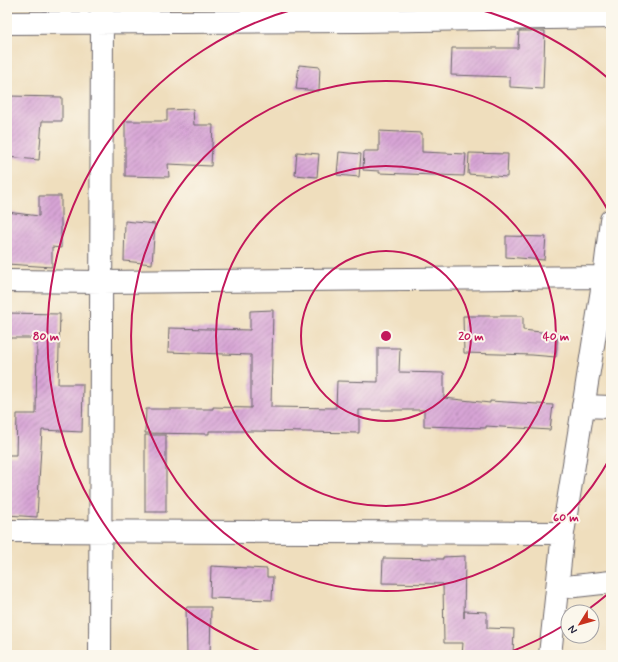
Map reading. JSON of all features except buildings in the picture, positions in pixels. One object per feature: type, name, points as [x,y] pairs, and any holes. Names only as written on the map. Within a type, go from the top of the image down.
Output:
[{"type":"street","points":[[7,23],[102,15],[358,14],[611,17]]},
{"type":"street","points":[[100,655],[102,15]]},
{"type":"street","points":[[550,655],[563,533],[604,277],[611,220]]},
{"type":"street","points":[[7,280],[102,282],[604,277]]},
{"type":"street","points":[[583,406],[611,406]]},
{"type":"street","points":[[7,532],[563,533]]},
{"type":"street","points":[[557,588],[611,582]]}]
